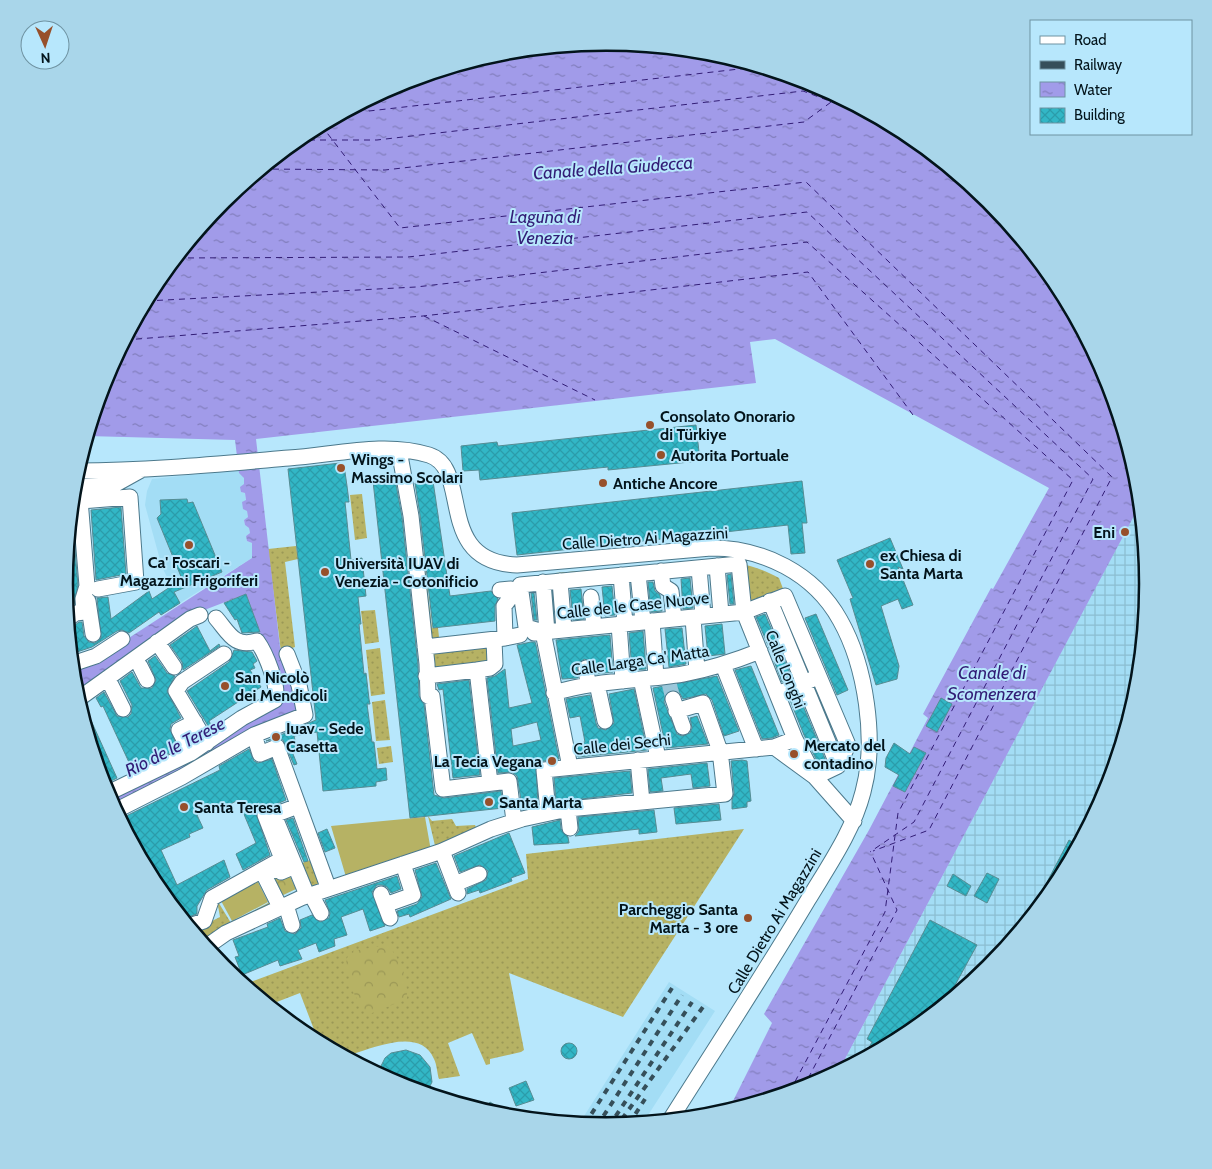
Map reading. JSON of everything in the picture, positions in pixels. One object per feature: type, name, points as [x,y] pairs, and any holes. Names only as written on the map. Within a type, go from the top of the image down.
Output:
[{"type":"street","name":"Calle Dietro Ai Magazzini","points":[[85,471],[399,450],[424,453],[440,461],[450,480],[461,526],[468,541],[479,553],[501,564],[517,566],[722,548],[766,557],[786,567],[805,580],[826,600],[842,623],[862,684],[869,728],[869,756],[866,781],[854,821],[786,938],[674,1113]]},
{"type":"street","points":[[399,450],[411,512],[428,696],[432,696],[443,789],[509,781],[514,822]]},
{"type":"street","points":[[80,498],[114,485],[145,468]]},
{"type":"street","points":[[74,614],[84,612],[83,599],[95,589],[136,582],[130,498],[80,499]]},
{"type":"street","points":[[78,508],[87,580],[101,595],[88,601],[96,656]]},
{"type":"street","name":"Calle Longhi","points":[[718,566],[739,564],[744,612],[796,739]]},
{"type":"street","points":[[523,634],[520,585],[543,582],[718,566],[722,614]]},
{"type":"street","points":[[697,671],[699,568]]},
{"type":"street","points":[[671,592],[678,584],[677,570]]},
{"type":"street","points":[[661,571],[663,586],[671,592],[674,619]]},
{"type":"street","points":[[638,574],[647,622],[664,679]]},
{"type":"street","points":[[621,575],[623,681]]},
{"type":"street","points":[[590,578],[599,590],[592,597],[594,627]]},
{"type":"street","points":[[560,581],[564,630]]},
{"type":"street","points":[[426,676],[490,668],[496,664],[523,634],[543,582]]},
{"type":"street","points":[[508,590],[504,613],[523,634],[554,693],[570,767]]},
{"type":"street","points":[[815,777],[838,766],[848,745],[785,596],[770,601],[838,766]]},
{"type":"street","name":"Calle de le Case Nuove","points":[[425,648],[523,634],[744,612],[770,601]]},
{"type":"street","points":[[84,694],[137,661],[157,642],[200,614]]},
{"type":"street","points":[[114,790],[191,753],[242,718],[276,698],[266,656],[256,641],[245,644],[236,641],[216,618]]},
{"type":"street","points":[[78,662],[96,656],[122,639]]},
{"type":"street","points":[[157,642],[174,667]]},
{"type":"street","points":[[466,643],[473,670],[490,783]]},
{"type":"street","name":"Calle Larga Ca' Matta","points":[[554,693],[592,684],[641,679],[664,679],[723,665],[760,651]]},
{"type":"street","points":[[207,743],[176,691],[183,681],[224,654]]},
{"type":"street","points":[[122,807],[225,752],[305,715],[299,685],[287,654]]},
{"type":"street","points":[[137,661],[148,680]]},
{"type":"street","points":[[723,665],[743,716],[752,749]]},
{"type":"street","points":[[586,668],[605,722]]},
{"type":"street","points":[[778,694],[819,677]]},
{"type":"street","points":[[641,679],[658,758]]},
{"type":"street","points":[[109,680],[123,709]]},
{"type":"street","points":[[210,942],[309,894],[402,864],[476,833],[548,812],[568,808],[725,794],[720,751],[703,703],[675,705],[683,727]]},
{"type":"street","points":[[191,753],[179,730],[195,722]]},
{"type":"street","points":[[255,738],[260,754],[277,747],[328,887]]},
{"type":"street","points":[[796,739],[815,777]]},
{"type":"street","name":"Calle dei Sechi","points":[[548,812],[544,770],[774,747],[796,739]]},
{"type":"street","points":[[832,751],[848,745]]},
{"type":"street","points":[[774,747],[815,777],[854,821]]},
{"type":"street","points":[[638,760],[642,802]]},
{"type":"street","points":[[292,925],[264,875],[282,860],[274,815],[298,806]]},
{"type":"street","points":[[568,808],[570,828]]},
{"type":"street","points":[[264,814],[321,914]]},
{"type":"street","points":[[439,850],[456,888],[479,874]]},
{"type":"street","points":[[386,906],[413,895],[402,864]]},
{"type":"street","points":[[197,926],[204,920],[212,898],[271,869],[278,867],[281,872],[295,866]]},
{"type":"shaded area","points":[[239,470],[244,478],[241,492],[245,493],[248,517],[244,520],[245,525],[249,528],[250,533],[246,536],[247,541],[252,543],[252,558],[180,603],[162,567],[145,505],[147,491],[152,479]]},
{"type":"shaded area","points":[[1135,513],[1138,550],[1138,619],[1129,689],[1121,723],[1099,789],[1068,851],[1029,909],[983,962],[931,1008],[873,1046],[843,1062]]},
{"type":"shaded area","points":[[669,982],[715,1011],[647,1116],[583,1117]]},
{"type":"green space","points":[[362,494],[367,538],[355,540],[350,495]]},
{"type":"green space","points":[[411,516],[419,516],[432,628],[438,628],[440,646],[494,640],[495,664],[431,676]]},
{"type":"green space","points":[[296,546],[298,559],[285,562],[295,647],[281,652],[268,549]]},
{"type":"green space","points":[[712,560],[730,562],[747,565],[763,570],[779,578],[785,594],[749,609],[740,564],[556,580],[555,573]]},
{"type":"green space","points":[[375,610],[379,642],[365,644],[361,611]]},
{"type":"green space","points":[[380,648],[385,694],[371,696],[366,650]]},
{"type":"green space","points":[[385,700],[390,740],[376,741],[372,702]]},
{"type":"green space","points":[[391,746],[393,762],[379,764],[377,748]]},
{"type":"green space","points":[[428,816],[432,821],[452,819],[456,826],[475,825],[477,830],[436,850]]},
{"type":"green space","points":[[425,817],[431,851],[346,877],[331,826]]},
{"type":"green space","points":[[744,829],[623,1017],[509,973],[524,1050],[490,1059],[490,1064],[486,1065],[472,1033],[448,1043],[460,1076],[439,1079],[434,1059],[428,1049],[419,1044],[397,1042],[353,1054],[314,1031],[300,993],[275,1003],[251,982],[528,879],[526,854]]},
{"type":"green space","points":[[314,859],[325,885],[308,892],[296,865]]},
{"type":"green space","points":[[288,872],[296,889],[277,898],[266,876]]},
{"type":"green space","points":[[257,880],[268,902],[232,921],[220,899]]},
{"type":"green space","points":[[217,900],[231,923],[270,902],[277,904],[208,939],[198,928],[220,917]]},
{"type":"green space","points":[[388,945],[397,957],[403,970],[407,999],[367,1015],[350,987],[350,976],[345,968],[347,958],[352,951]]},
{"type":"water","name":"Laguna di Venezia","points":[[571,52],[641,52],[710,61],[744,69],[810,92],[842,106],[873,123],[931,161],[983,207],[1029,260],[1049,288],[1068,318],[1084,349],[1099,380],[1111,413],[1121,446],[1135,514],[843,1062],[810,1077],[732,1103],[772,1023],[764,1014],[869,830],[928,718],[923,714],[991,588],[993,589],[1049,488],[775,339],[750,342],[756,383],[256,439],[280,647],[301,708],[120,803],[115,792],[281,704],[283,696],[246,594],[194,614],[83,689],[80,670],[252,558],[252,543],[247,541],[246,536],[250,533],[249,528],[245,525],[244,520],[248,517],[247,511],[243,509],[242,502],[246,500],[245,493],[241,492],[240,487],[244,484],[244,478],[239,473],[235,440],[94,436],[113,380],[144,318],[183,260],[229,207],[281,161],[310,141],[370,106],[402,92],[468,69],[502,61]]},
{"type":"building","points":[[696,425],[700,461],[608,470],[608,467],[480,480],[479,470],[463,471],[461,446],[497,442],[498,446]]},
{"type":"building","points":[[340,463],[340,466],[344,465],[349,502],[345,502],[351,560],[362,558],[366,596],[358,597],[361,624],[359,624],[364,674],[366,673],[370,704],[367,704],[372,742],[374,742],[377,769],[386,768],[387,780],[376,782],[376,786],[323,791],[317,732],[294,736],[297,748],[291,749],[297,764],[294,765],[283,740],[278,738],[266,741],[316,720],[288,469]]},
{"type":"building","points":[[395,479],[402,517],[418,665],[419,696],[424,704],[434,795],[444,798],[501,791],[503,808],[410,818],[373,481]]},
{"type":"building","points":[[433,481],[450,596],[491,591],[498,599],[495,606],[495,621],[433,628],[415,483]]},
{"type":"building","points":[[802,481],[807,523],[802,523],[805,553],[791,554],[788,525],[517,555],[512,513]]},
{"type":"building","points":[[187,499],[188,503],[193,502],[222,572],[174,592],[180,603],[161,615],[159,612],[129,633],[122,630],[117,631],[92,647],[77,652],[75,625],[79,622],[82,622],[84,636],[89,642],[95,643],[101,638],[97,598],[108,597],[111,619],[149,591],[152,599],[182,579],[157,518],[161,514],[160,500]]},
{"type":"building","points":[[121,507],[126,574],[96,580],[91,510]]},
{"type":"building","points":[[890,538],[903,569],[898,567],[913,605],[902,609],[898,599],[881,606],[899,666],[897,679],[876,685],[850,599],[853,598],[837,560]]},
{"type":"building","points":[[74,545],[78,585],[74,604],[73,584]]},
{"type":"building","points":[[731,574],[734,604],[730,604],[727,575]]},
{"type":"building","points":[[690,578],[693,608],[683,609],[681,579]]},
{"type":"building","points":[[648,582],[653,582],[655,591],[660,595],[662,611],[651,612]]},
{"type":"building","points":[[612,586],[615,615],[605,616],[602,587]]},
{"type":"building","points":[[581,589],[584,619],[573,620],[570,590]]},
{"type":"building","points":[[531,593],[534,593],[537,620],[534,620]]},
{"type":"building","points":[[246,594],[260,632],[242,633],[237,619],[235,620],[224,603]]},
{"type":"building","points":[[765,614],[780,649],[770,650],[756,617]]},
{"type":"building","points":[[816,614],[848,690],[837,695],[805,618]]},
{"type":"building","points":[[722,624],[725,654],[708,656],[705,626]]},
{"type":"building","points":[[197,626],[210,651],[219,644],[220,646],[183,670],[182,662],[170,645]]},
{"type":"building","points":[[682,628],[686,664],[669,667],[665,629]]},
{"type":"building","points":[[643,631],[646,669],[632,670],[629,633]]},
{"type":"building","points":[[610,635],[613,672],[596,674],[593,662],[584,659],[577,665],[578,678],[562,679],[556,640]]},
{"type":"building","points":[[535,642],[559,759],[543,761],[536,766],[538,804],[522,806],[517,776],[512,772],[498,773],[487,678],[495,676],[505,669],[509,708],[532,703],[517,645]],"holes":[[[537,722],[541,740],[513,746],[511,729]]]},
{"type":"building","name":"San Nicolò dei Mendicoli","points":[[234,650],[252,652],[257,661],[253,664],[255,668],[250,670],[261,687],[209,721],[212,727],[210,729],[187,691],[229,662]]},
{"type":"building","points":[[155,656],[167,673],[175,676],[167,691],[181,718],[171,724],[170,729],[178,749],[133,771],[103,706],[101,707],[96,698],[104,692],[117,716],[128,717],[131,714],[132,705],[120,681],[132,672],[141,688],[152,688],[156,680],[148,661]]},
{"type":"building","points":[[783,657],[792,678],[782,682],[774,661],[783,659]]},
{"type":"building","points":[[751,666],[779,735],[772,738],[762,739],[735,670]]},
{"type":"building","points":[[717,676],[739,731],[724,736],[712,700],[706,694],[683,699],[679,692],[670,690],[666,693],[664,702],[677,734],[682,736],[690,733],[692,728],[690,718],[697,716],[708,744],[666,748],[653,688]]},
{"type":"building","points":[[469,680],[480,775],[453,778],[443,689],[439,690],[437,684]]},
{"type":"building","points":[[634,689],[647,750],[578,757],[575,744],[585,742],[580,716],[570,718],[566,699],[590,695],[598,728],[606,730],[614,723],[609,694]]},
{"type":"building","points":[[799,696],[826,761],[819,765],[790,700]]},
{"type":"building","points":[[941,698],[952,704],[937,732],[926,726]]},
{"type":"building","points":[[90,718],[117,778],[110,781]]},
{"type":"building","points":[[894,743],[910,754],[914,747],[926,753],[905,792],[893,786],[899,775],[885,767],[886,758]]},
{"type":"building","points":[[249,749],[254,761],[258,763],[272,759],[286,800],[270,807],[261,806],[256,813],[270,855],[243,870],[236,854],[256,843],[238,800],[223,808],[221,804],[197,815],[203,828],[189,834],[190,837],[161,850],[177,885],[224,860],[230,877],[207,890],[197,906],[197,914],[189,917],[144,851],[126,816],[220,770],[219,766]]},
{"type":"building","points":[[731,761],[747,761],[751,801],[747,802],[747,807],[732,809],[734,793]]},
{"type":"building","points":[[707,763],[710,786],[693,788],[691,774],[661,778],[663,791],[650,792],[648,769]]},
{"type":"building","points":[[630,771],[632,793],[556,802],[554,778]]},
{"type":"building","points":[[719,804],[721,820],[676,824],[674,808]]},
{"type":"building","points":[[654,810],[657,832],[639,834],[639,829],[575,836],[579,831],[578,817]]},
{"type":"building","points":[[293,818],[308,861],[304,862],[286,820]]},
{"type":"building","points":[[560,820],[561,829],[568,837],[569,843],[534,845],[532,827]]},
{"type":"building","points":[[327,829],[335,848],[325,852],[318,833]]},
{"type":"building","points":[[509,833],[525,873],[511,878],[512,881],[480,893],[479,890],[467,894],[467,889],[486,880],[488,871],[480,865],[460,872],[454,856]]},
{"type":"building","points":[[1069,840],[1073,842],[1068,851],[1044,889]]},
{"type":"building","points":[[436,863],[451,899],[410,917],[409,914],[399,917],[397,911],[417,904],[422,897],[415,870]]},
{"type":"building","points":[[987,873],[999,879],[987,903],[974,896]]},
{"type":"building","points":[[953,874],[971,886],[966,896],[947,886]]},
{"type":"building","points":[[397,876],[401,889],[391,893],[387,887],[377,885],[372,892],[385,926],[370,931],[363,909],[341,917],[347,935],[334,939],[335,946],[319,952],[316,943],[298,950],[302,959],[280,966],[278,960],[243,975],[241,973],[235,957],[239,956],[233,940],[268,927],[267,924],[280,918],[285,931],[295,934],[301,928],[300,920],[312,915],[320,922],[329,918],[330,913],[325,900]]},
{"type":"building","points":[[930,920],[977,945],[953,990],[931,1008],[869,1048],[872,1042],[867,1039]]},
{"type":"building","points":[[569,1043],[575,1045],[577,1051],[575,1057],[569,1059],[563,1057],[561,1051],[563,1045]]},
{"type":"building","points":[[406,1050],[420,1055],[430,1067],[432,1082],[430,1087],[380,1067],[385,1058],[391,1053]]},
{"type":"building","points":[[526,1081],[534,1100],[516,1106],[509,1088]]},
{"type":"ferry route","points":[[366,108],[369,111],[742,69]]},
{"type":"ferry route","points":[[312,140],[377,140],[803,91],[839,105]]},
{"type":"ferry route","points":[[272,169],[385,170],[804,122],[832,102]]},
{"type":"ferry route","points":[[326,131],[400,228],[806,182],[1112,477],[929,830],[873,851]]},
{"type":"ferry route","points":[[185,258],[408,257],[807,212],[1093,479],[914,822],[870,852]]},
{"type":"ferry route","points":[[155,301],[416,287],[807,242],[1073,480],[898,813],[885,912],[794,1083]]},
{"type":"ferry route","points":[[133,339],[423,316],[808,272],[913,415]]},
{"type":"ferry route","points":[[424,316],[595,400]]},
{"type":"ferry route","points":[[809,1078],[897,910],[871,853]]},
{"type":"tunnel","points":[[669,683],[673,699]]},
{"type":"railway","points":[[589,1118],[672,988]]},
{"type":"railway","points":[[602,1118],[682,995]]},
{"type":"railway","points":[[615,1118],[692,1002]]},
{"type":"railway","points":[[623,1118],[703,1007]]},
{"type":"railway","points":[[633,1117],[645,1099]]},
{"type":"place","name":"Consolato Onorario di Türkiye","points":[[650,425]]},
{"type":"place","name":"Autorita Portuale","points":[[661,455]]},
{"type":"place","name":"Wings - Massimo Scolari","points":[[341,468]]},
{"type":"place","name":"Antiche Ancore","points":[[603,483]]},
{"type":"place","name":"Eni","points":[[1125,532]]},
{"type":"place","name":"Ca' Foscari - Magazzini Frigoriferi","points":[[189,545]]},
{"type":"place","name":"ex Chiesa di Santa Marta","points":[[870,564]]},
{"type":"place","name":"Università IUAV di Venezia - Cotonificio","points":[[325,572]]},
{"type":"place","name":"San Nicolò dei Mendicoli","points":[[225,686]]},
{"type":"place","name":"Iuav - Sede Casetta","points":[[276,737]]},
{"type":"place","name":"Mercato del contadino","points":[[794,754]]},
{"type":"place","name":"La Tecia Vegana","points":[[552,761]]},
{"type":"place","name":"Santa Marta","points":[[489,802]]},
{"type":"place","name":"Santa Teresa","points":[[184,807]]},
{"type":"place","name":"Parcheggio Santa Marta - 3 ore","points":[[748,918]]},
{"type":"water label","name":"Canale della Giudecca","points":[[613,168]]},
{"type":"water label","name":"Canale di Scomenzera","points":[[992,683]]},
{"type":"water label","name":"Rio de le Terese","points":[[175,747]]}]
